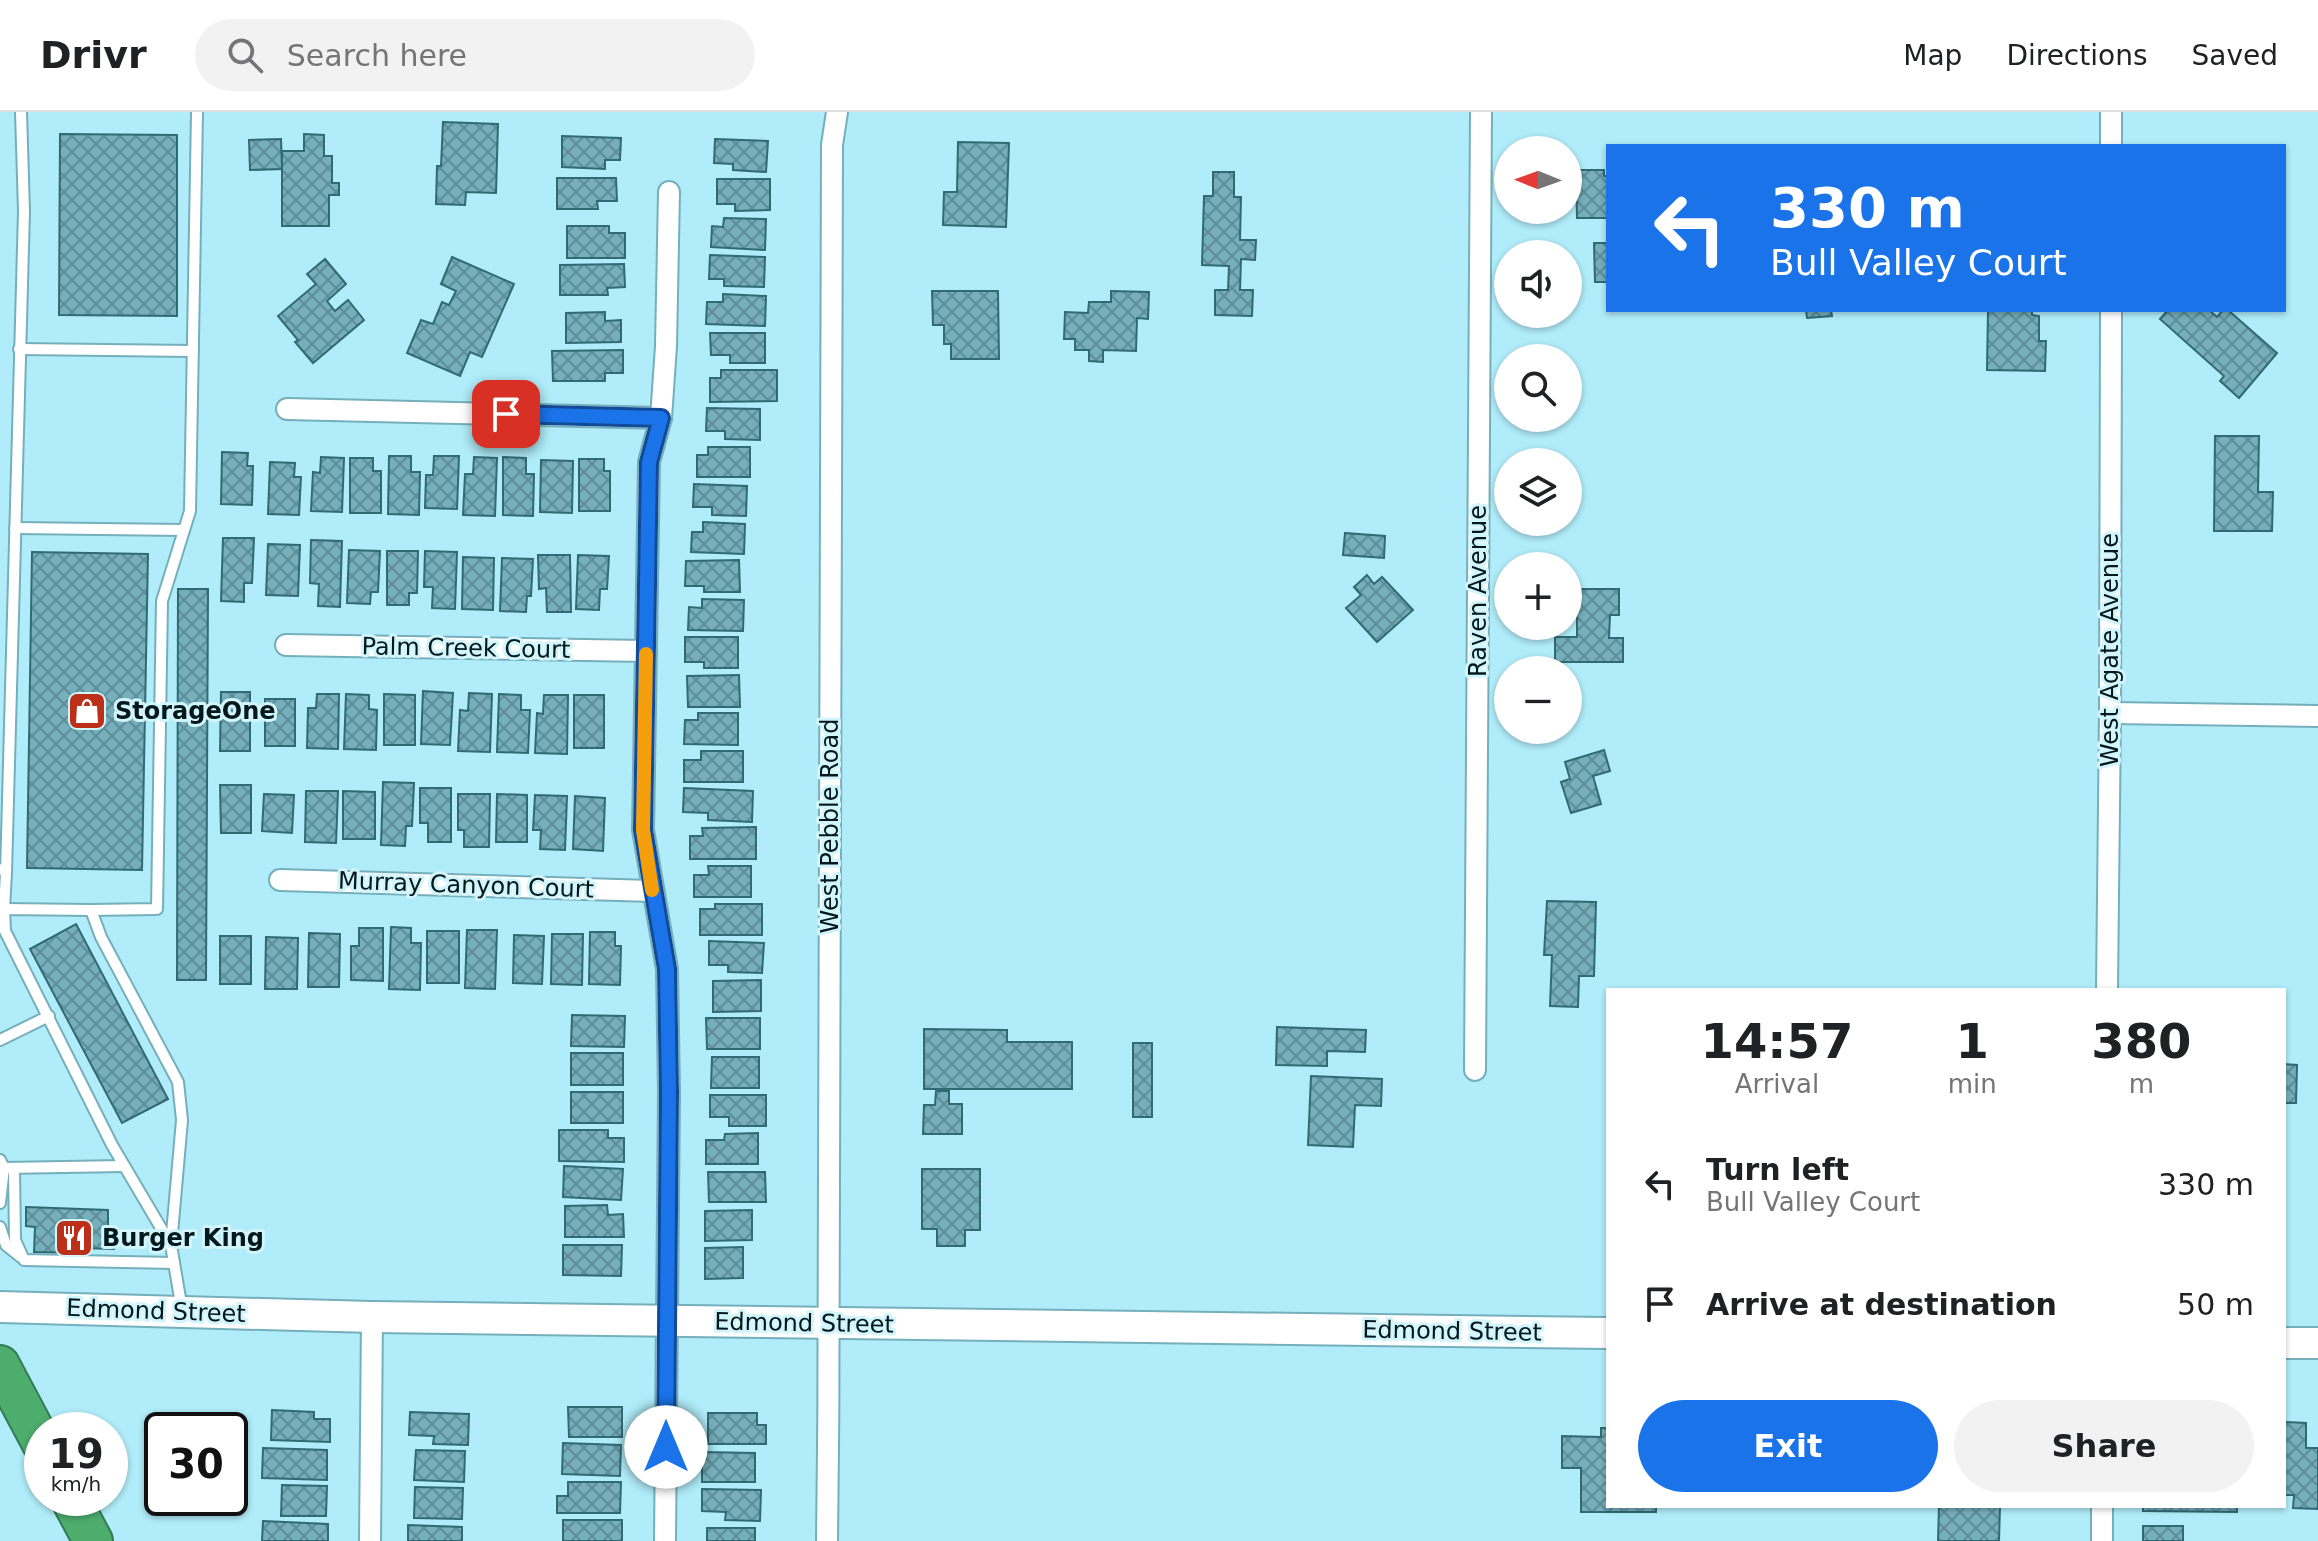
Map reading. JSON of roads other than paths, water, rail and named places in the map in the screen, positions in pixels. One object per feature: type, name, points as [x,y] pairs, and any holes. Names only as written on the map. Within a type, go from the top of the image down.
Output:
[{"type":"highway","points":[[0,1365],[25,1412]]},
{"type":"highway","points":[[80,1516],[93,1541]]},
{"type":"street","name":"West Pebble Road","points":[[827,1541],[830,1324],[829,373],[832,145],[837,112]]},
{"type":"street","name":"Raven Avenue","points":[[1475,1070],[1481,112]]},
{"type":"street","points":[[2111,112],[2111,144]]},
{"type":"street","points":[[665,1541],[669,1092],[667,969],[643,830],[649,462],[661,418],[666,346],[669,192]]},
{"type":"street","name":"West Agate Avenue","points":[[2107,988],[2111,312]]},
{"type":"street","points":[[287,409],[661,418]]},
{"type":"street","name":"Palm Creek Court","points":[[286,645],[646,651]]},
{"type":"street","points":[[2110,713],[2318,716]]},
{"type":"street","name":"Murray Canyon Court","points":[[280,880],[652,891]]},
{"type":"street","name":"Edmond Street","points":[[0,1307],[372,1317],[1606,1333]]},
{"type":"street","points":[[370,1541],[372,1317]]},
{"type":"street","points":[[2286,1343],[2318,1343]]},
{"type":"street","points":[[2102,1508],[2102,1541]]},
{"type":"lane","points":[[21,112],[24,211],[2,910],[5,931],[124,1166],[171,1245]]},
{"type":"lane","points":[[2,910],[157,909],[162,601],[190,511],[197,112]]},
{"type":"lane","points":[[19,349],[193,351]]},
{"type":"lane","points":[[15,528],[184,530]]},
{"type":"lane","points":[[91,910],[101,937],[178,1082],[182,1120],[171,1245],[182,1312]]},
{"type":"lane","points":[[0,1040],[49,1016]]},
{"type":"lane","points":[[6,1165],[124,1166]]},
{"type":"lane","points":[[0,1203],[6,1165]]},
{"type":"lane","points":[[6,1165],[15,1240],[24,1260]]},
{"type":"lane","points":[[0,1227],[6,1245],[24,1260],[174,1263]]},
{"type":"place","name":"StorageOne","points":[[87,711]]},
{"type":"place","name":"Burger King","points":[[74,1238]]}]
